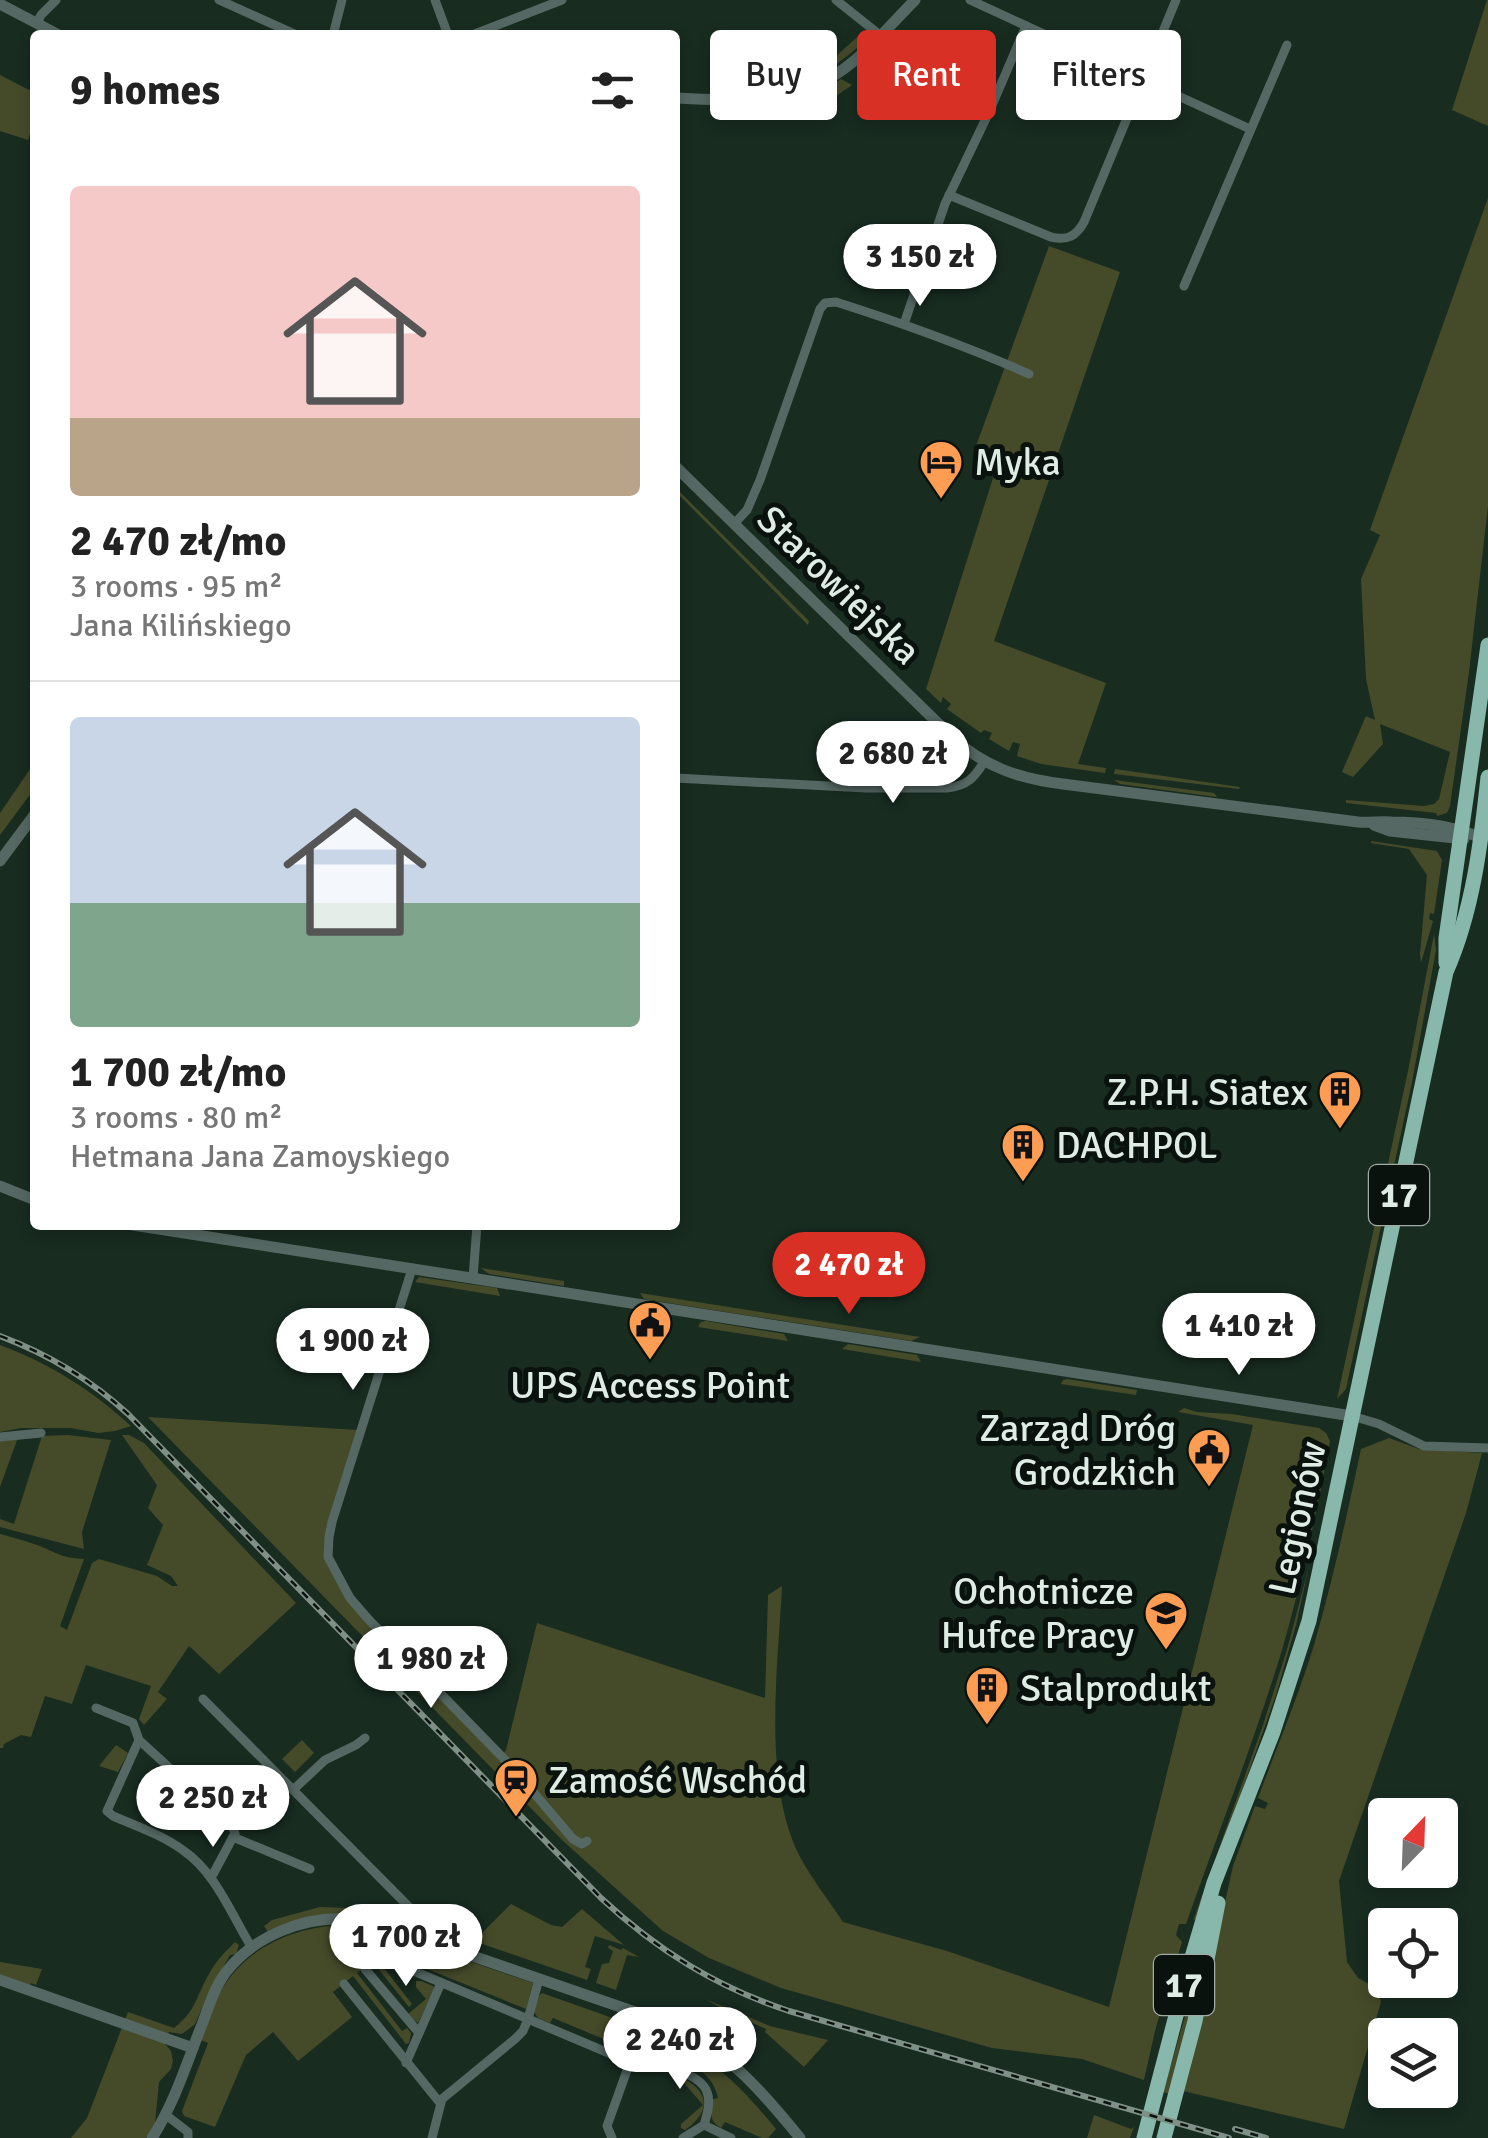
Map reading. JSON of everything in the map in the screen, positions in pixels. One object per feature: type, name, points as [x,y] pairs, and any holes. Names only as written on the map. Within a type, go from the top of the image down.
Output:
[{"type":"highway","name":"Legionów","points":[[1144,2138],[1214,1883],[1284,1701],[1321,1570],[1446,972],[1446,938],[1488,645]]},
{"type":"highway","name":"Legionów","points":[[1446,972],[1460,941],[1481,838],[1488,777]]},
{"type":"highway","name":"Legionów","points":[[1164,2138],[1234,1836]]},
{"type":"street","points":[[37,24],[56,0]]},
{"type":"street","points":[[219,0],[285,30]]},
{"type":"street","points":[[333,30],[342,0]]},
{"type":"street","points":[[435,0],[446,30]]},
{"type":"street","points":[[483,30],[545,3],[562,0]]},
{"type":"street","points":[[836,0],[874,30]]},
{"type":"street","points":[[885,30],[915,0]]},
{"type":"street","points":[[970,0],[1035,30]]},
{"type":"street","points":[[1163,30],[1176,0]]},
{"type":"street","points":[[0,4],[49,30]]},
{"type":"street","points":[[904,324],[949,195],[1026,26]]},
{"type":"street","points":[[1184,286],[1287,45]]},
{"type":"street","points":[[680,98],[754,100],[791,94],[836,74],[857,55]]},
{"type":"street","points":[[1181,97],[1250,128]]},
{"type":"street","points":[[949,195],[1051,237],[1072,238],[1084,222],[1125,120]]},
{"type":"street","points":[[734,524],[747,510],[760,480],[825,304],[836,302],[904,324],[1029,374]]},
{"type":"street","name":"Starowiejska","points":[[680,471],[953,738],[984,762],[1010,774],[1035,781],[1370,823],[1390,831],[1481,838]]},
{"type":"street","points":[[680,778],[947,788],[970,782],[984,762]]},
{"type":"street","points":[[0,861],[30,821]]},
{"type":"street","points":[[0,1186],[30,1198]]},
{"type":"street","points":[[165,1230],[1352,1416],[1424,1446],[1488,1448]]},
{"type":"street","points":[[473,1278],[476,1230]]},
{"type":"street","points":[[412,1269],[332,1522],[328,1557],[345,1589],[370,1621],[512,1766],[573,1839],[586,1842]]},
{"type":"street","points":[[0,1437],[41,1433]]},
{"type":"street","points":[[203,1699],[417,1916],[421,1922],[416,1936]]},
{"type":"street","points":[[96,1708],[130,1720],[137,1729],[138,1740],[107,1811],[179,1847],[196,1860],[252,1948]]},
{"type":"street","points":[[293,1790],[325,1760],[365,1738]]},
{"type":"street","points":[[138,1740],[234,1829],[234,1838],[211,1878]]},
{"type":"street","points":[[234,1838],[310,1869]]},
{"type":"street","points":[[152,2138],[166,2115],[220,1981],[231,1966],[283,1930],[331,1919],[379,1924],[684,2031],[718,2051],[762,2091],[797,2137]]},
{"type":"street","points":[[384,1959],[632,2060],[699,2081],[708,2097],[704,2125]]},
{"type":"street","points":[[365,1969],[419,2034]]},
{"type":"street","points":[[432,2138],[440,2103],[523,2031],[539,1979]]},
{"type":"street","points":[[0,1980],[192,2048]]},
{"type":"street","points":[[344,1984],[440,2103]]},
{"type":"street","points":[[406,2063],[441,1984]]},
{"type":"street","points":[[612,2138],[607,2126],[645,2016]]},
{"type":"street","points":[[166,2115],[184,2127],[188,2138]]},
{"type":"street","points":[[683,2138],[704,2125],[731,2138]]},
{"type":"green space","points":[[1488,0],[1488,126],[1452,110]]},
{"type":"green space","points":[[857,37],[857,48],[837,63],[837,55]]},
{"type":"green space","points":[[0,75],[30,90],[30,134],[28,140],[0,131]]},
{"type":"green space","points":[[841,79],[852,85],[837,95],[837,81]]},
{"type":"green space","points":[[1488,198],[1488,506],[1450,806],[1447,813],[1437,816],[1346,803],[1424,806],[1439,799],[1450,752],[1380,724],[1383,744],[1353,777],[1342,772],[1366,716],[1375,720],[1366,679],[1361,579],[1380,535],[1370,530]]},
{"type":"green space","points":[[1049,246],[1120,272],[994,641],[1106,683],[1078,764],[1106,768],[1105,773],[1041,764],[1017,756],[1020,744],[1013,742],[1009,751],[989,739],[992,733],[981,733],[947,709],[951,704],[943,697],[941,703],[926,689],[1000,456],[976,446]]},
{"type":"green space","points":[[680,492],[809,621],[808,625],[680,496]]},
{"type":"green space","points":[[30,769],[30,795],[0,835],[0,813]]},
{"type":"green space","points":[[1115,769],[1240,787],[1114,774]]},
{"type":"green space","points":[[1114,780],[1214,793],[1217,797],[1120,784]]},
{"type":"green space","points":[[1371,841],[1437,851],[1442,860],[1434,914],[1430,913],[1429,919],[1433,921],[1421,963],[1427,875],[1409,849]]},
{"type":"green space","points":[[1434,934],[1436,950],[1412,1082],[1346,1389],[1337,1399],[1408,1071]]},
{"type":"green space","points":[[481,1268],[564,1281],[564,1286],[489,1274]]},
{"type":"green space","points":[[419,1277],[497,1288],[500,1296],[415,1282]]},
{"type":"green space","points":[[640,1293],[920,1337],[911,1341],[644,1299]]},
{"type":"green space","points":[[706,1321],[784,1334],[788,1341],[698,1327]]},
{"type":"green space","points":[[848,1344],[917,1355],[921,1362],[842,1349]]},
{"type":"green space","points":[[0,1345],[70,1379],[131,1426],[98,1433],[71,1428],[0,1432]]},
{"type":"green space","points":[[1067,1379],[1137,1390],[1136,1395],[1061,1384]]},
{"type":"green space","points":[[1184,1408],[1319,1428],[1330,1441],[1309,1546],[1282,1650],[1186,1924],[1179,1924],[1176,1935],[1182,1942],[1144,2080],[1082,2059],[992,2048],[781,1988],[709,1958],[663,1931],[562,1840],[148,1417],[358,1430],[327,1563],[349,1600],[499,1758],[506,1750],[537,1623],[765,1698],[768,1595],[782,1586],[775,1725],[781,1795],[800,1857],[843,1922],[947,1951],[1109,2007],[1253,1425],[1178,1412]]},
{"type":"green space","points":[[122,1435],[144,1443],[296,1603],[219,1674],[189,1646],[158,1692],[167,1699],[144,1725],[139,1719],[151,1686],[86,1665],[72,1704],[45,1696],[31,1737],[21,1735],[0,1748],[0,1534],[63,1556],[84,1559],[60,1626],[67,1630],[92,1563],[99,1559],[178,1586],[171,1576],[147,1565],[163,1525],[148,1508],[157,1485]]},
{"type":"green space","points":[[42,1436],[111,1440],[82,1532],[84,1549],[0,1527],[0,1519],[14,1524]]},
{"type":"green space","points":[[1389,1438],[1419,1449],[1482,1453],[1466,1513],[1339,1881],[1347,1962],[1358,1978],[1368,1983],[1368,1998],[1380,1998],[1381,2002],[1376,2018],[1368,2018],[1368,2047],[1344,2129],[1183,2091],[1233,1866],[1255,1806],[1265,1809],[1268,1803],[1258,1798],[1314,1645],[1361,1449]]},
{"type":"green space","points":[[0,1439],[17,1440],[0,1487]]},
{"type":"green space","points":[[1309,1566],[1276,1695],[1193,1921],[1263,1725]]},
{"type":"green space","points":[[302,1740],[314,1753],[295,1772],[282,1759]]},
{"type":"green space","points":[[116,1745],[128,1753],[118,1772],[99,1766]]},
{"type":"green space","points":[[511,1904],[562,1927],[582,1909],[624,1945],[595,1936],[585,1967],[591,1969],[587,1980],[425,1924],[428,1918],[434,1922],[436,1919],[480,1935]]},
{"type":"green space","points":[[320,1907],[396,1913],[405,1909],[415,1920],[411,1927],[379,1919],[268,1932],[264,1926],[272,1920]]},
{"type":"green space","points":[[343,1925],[381,1931],[533,1983],[526,2009],[383,1951],[376,1958],[412,2004],[409,2007],[372,1961],[357,1973],[402,2031],[407,2028],[411,2033],[409,2043],[353,1976],[333,1992],[352,2017],[298,2061],[273,2032],[246,2055],[215,2127],[184,2116],[182,2111],[208,2043],[201,2040],[217,1998],[231,1976],[255,1954],[282,1938]]},
{"type":"green space","points":[[235,1942],[239,1945],[236,1954],[230,1955],[195,2024],[182,2034],[169,2032],[165,2044],[173,2061],[159,2082],[155,2123],[146,2138],[71,2138],[87,2118],[128,2012],[174,2028],[191,2009],[212,1969]]},
{"type":"green space","points":[[1206,1944],[1170,2094],[1163,2092]]},
{"type":"green space","points":[[609,1945],[639,1957],[627,1955],[616,1990],[596,1983],[602,1964],[609,1963],[613,1951]]},
{"type":"green space","points":[[0,1962],[42,1969],[36,1985],[0,1975]]},
{"type":"green space","points":[[416,1981],[435,1987],[418,2023],[407,2015],[426,1999]]},
{"type":"green space","points":[[542,1993],[635,2026],[631,2050],[622,2052],[623,2047],[553,2018],[550,2023],[538,2018],[534,2012]]},
{"type":"green space","points":[[705,1999],[770,2026],[828,2040],[804,2067],[766,2029]]},
{"type":"green space","points":[[645,2028],[686,2047],[718,2069],[776,2129],[768,2138],[762,2138],[725,2122],[721,2128],[717,2125],[711,2112],[713,2099],[718,2098],[711,2081],[683,2062],[664,2056],[660,2061],[646,2055],[640,2046]]},
{"type":"green space","points":[[678,2076],[696,2087],[704,2101],[703,2108],[700,2115],[685,2130],[681,2124],[703,2105]]},
{"type":"green space","points":[[1094,2115],[1134,2127],[1130,2138],[1087,2138]]},
{"type":"railway","points":[[0,1336],[68,1369],[128,1414],[601,1898],[666,1950],[737,1991],[789,2011],[1229,2138]]},
{"type":"railway","points":[[1235,2129],[1266,2138]]},
{"type":"place","name":"Myka","points":[[941,500]]},
{"type":"place","name":"Z.P.H. Siatex","points":[[1340,1130]]},
{"type":"place","name":"DACHPOL","points":[[1023,1183]]},
{"type":"place","name":"UPS Access Point","points":[[650,1361]]},
{"type":"place","name":"Zarząd Dróg Grodzkich","points":[[1209,1488]]},
{"type":"place","name":"Ochotnicze Hufce Pracy","points":[[1166,1651]]},
{"type":"place","name":"Stalprodukt","points":[[987,1726]]},
{"type":"place","name":"Zamość Wschód","points":[[516,1818]]}]
